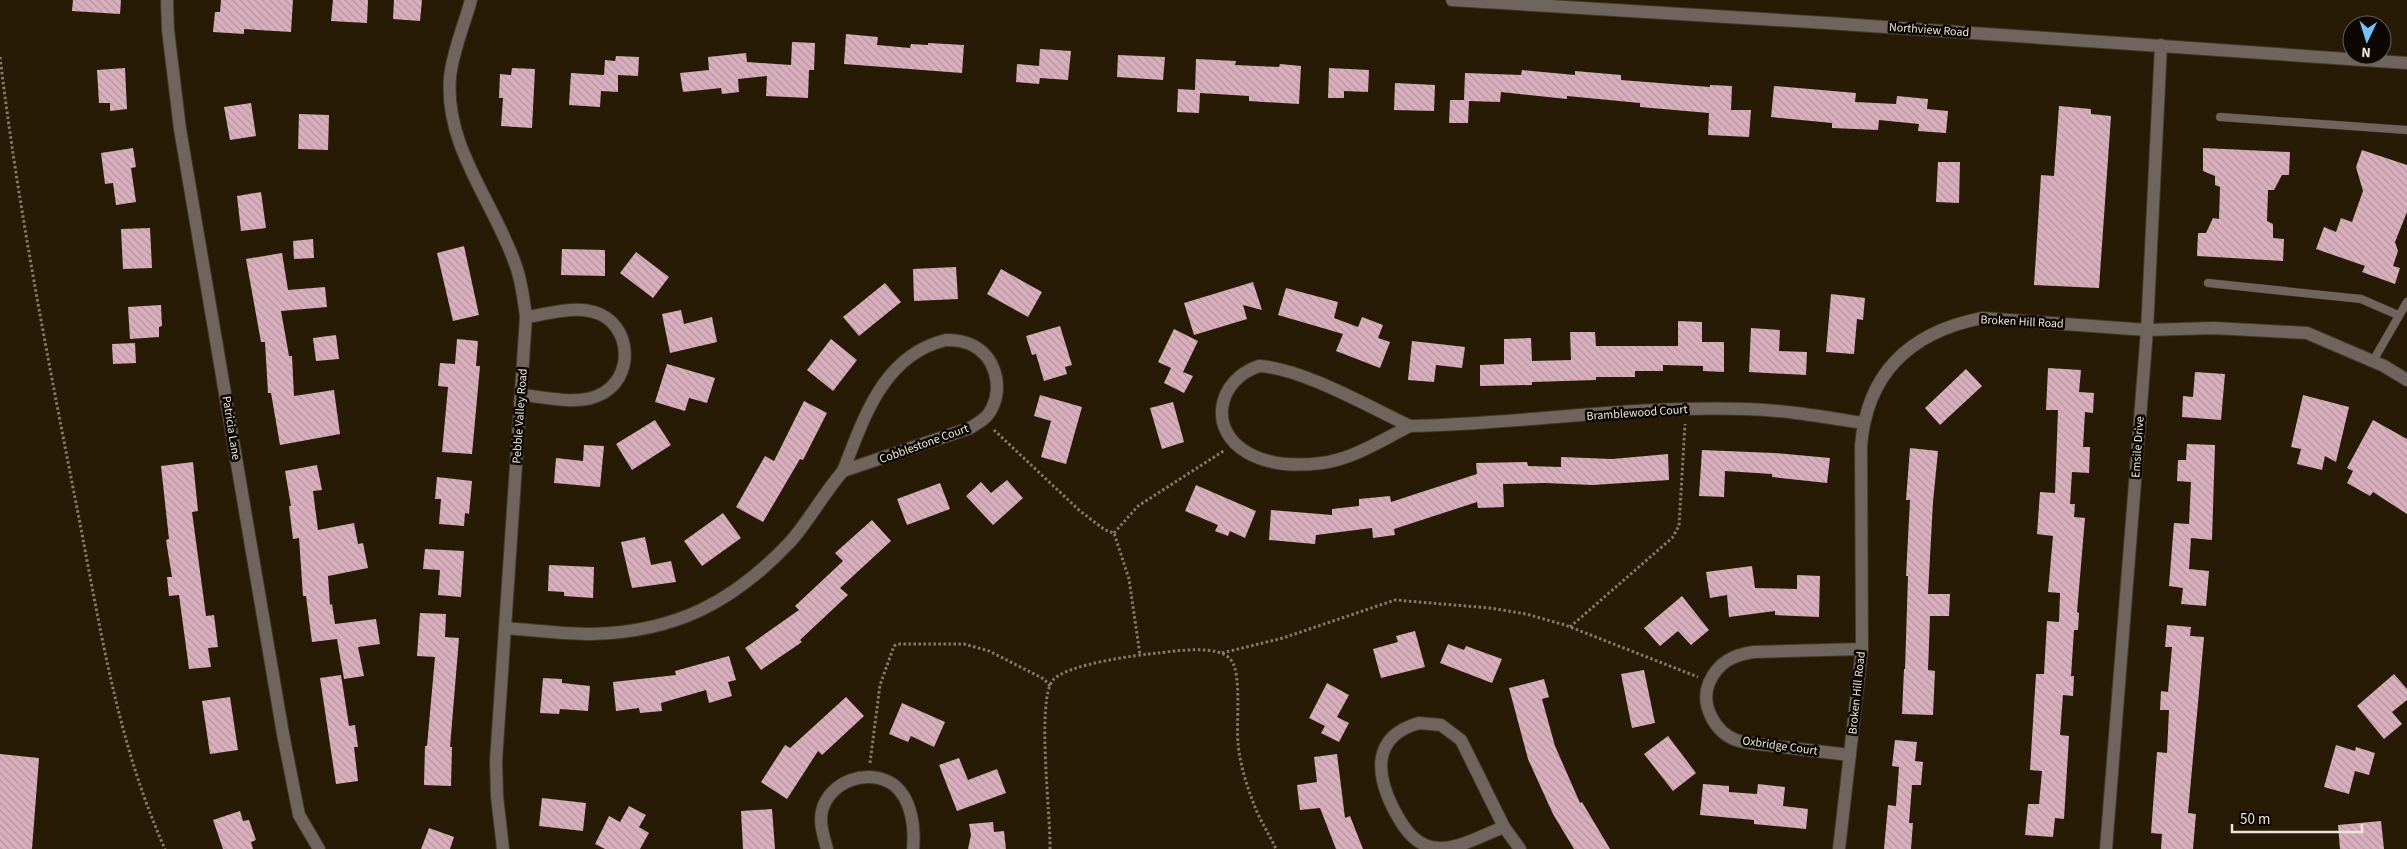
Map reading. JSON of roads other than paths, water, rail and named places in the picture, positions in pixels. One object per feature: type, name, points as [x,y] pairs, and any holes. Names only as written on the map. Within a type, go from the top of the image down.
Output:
[{"type":"street","name":"Patricia Lane","points":[[167,0],[168,30],[179,120],[283,734],[300,815],[319,849]]},
{"type":"street","name":"Pebble Valley Road","points":[[471,0],[459,36],[450,77],[454,124],[462,152],[517,269],[524,294],[526,317],[496,760],[497,796],[503,849]]},
{"type":"street","name":"Northview Road","points":[[1452,0],[2161,45],[2407,63]]},
{"type":"street","name":"Emsile Drive","points":[[2106,849],[2147,330],[2161,45]]},
{"type":"street","points":[[522,395],[579,400],[597,396],[614,384],[622,373],[625,351],[621,334],[615,326],[609,319],[594,312],[579,309],[526,317]]},
{"type":"street","name":"Broken Hill Road","points":[[1839,849],[1862,649],[1861,446],[1863,423],[1868,404],[1877,386],[1890,368],[1905,353],[1936,330],[1958,322],[1982,318],[2147,330],[2214,328],[2307,333],[2373,361],[2407,380]]},
{"type":"street","name":"Cobblestone Court","points":[[505,628],[591,634],[632,631],[692,615],[731,594],[758,575],[792,539],[843,471],[864,418],[888,377],[903,361],[932,343],[946,340],[973,345],[991,362],[997,383],[996,395],[992,408],[983,420],[970,428],[929,443],[843,471]]},
{"type":"street","name":"Bramblewood Court","points":[[1410,426],[1355,453],[1323,463],[1280,463],[1252,455],[1236,444],[1224,426],[1222,410],[1228,386],[1236,377],[1259,366],[1277,367],[1346,395],[1410,426],[1456,426],[1686,409],[1746,409],[1790,412],[1863,423]]},
{"type":"street","name":"Oxbridge Court","points":[[1850,756],[1746,742],[1729,736],[1714,722],[1707,698],[1709,683],[1719,666],[1737,654],[1862,649]]},
{"type":"street","points":[[1504,827],[1474,839],[1442,848],[1426,846],[1417,841],[1404,828],[1382,781],[1381,759],[1394,734],[1419,723],[1441,725],[1461,740],[1504,827],[1520,849]]},
{"type":"street","points":[[827,849],[822,830],[822,811],[827,800],[841,785],[852,779],[867,777],[875,778],[894,786],[907,802],[914,827],[913,849]]},
{"type":"lane","points":[[2220,116],[2407,130]]},
{"type":"lane","points":[[2208,283],[2361,299],[2398,315]]},
{"type":"lane","points":[[2373,361],[2407,302]]}]
